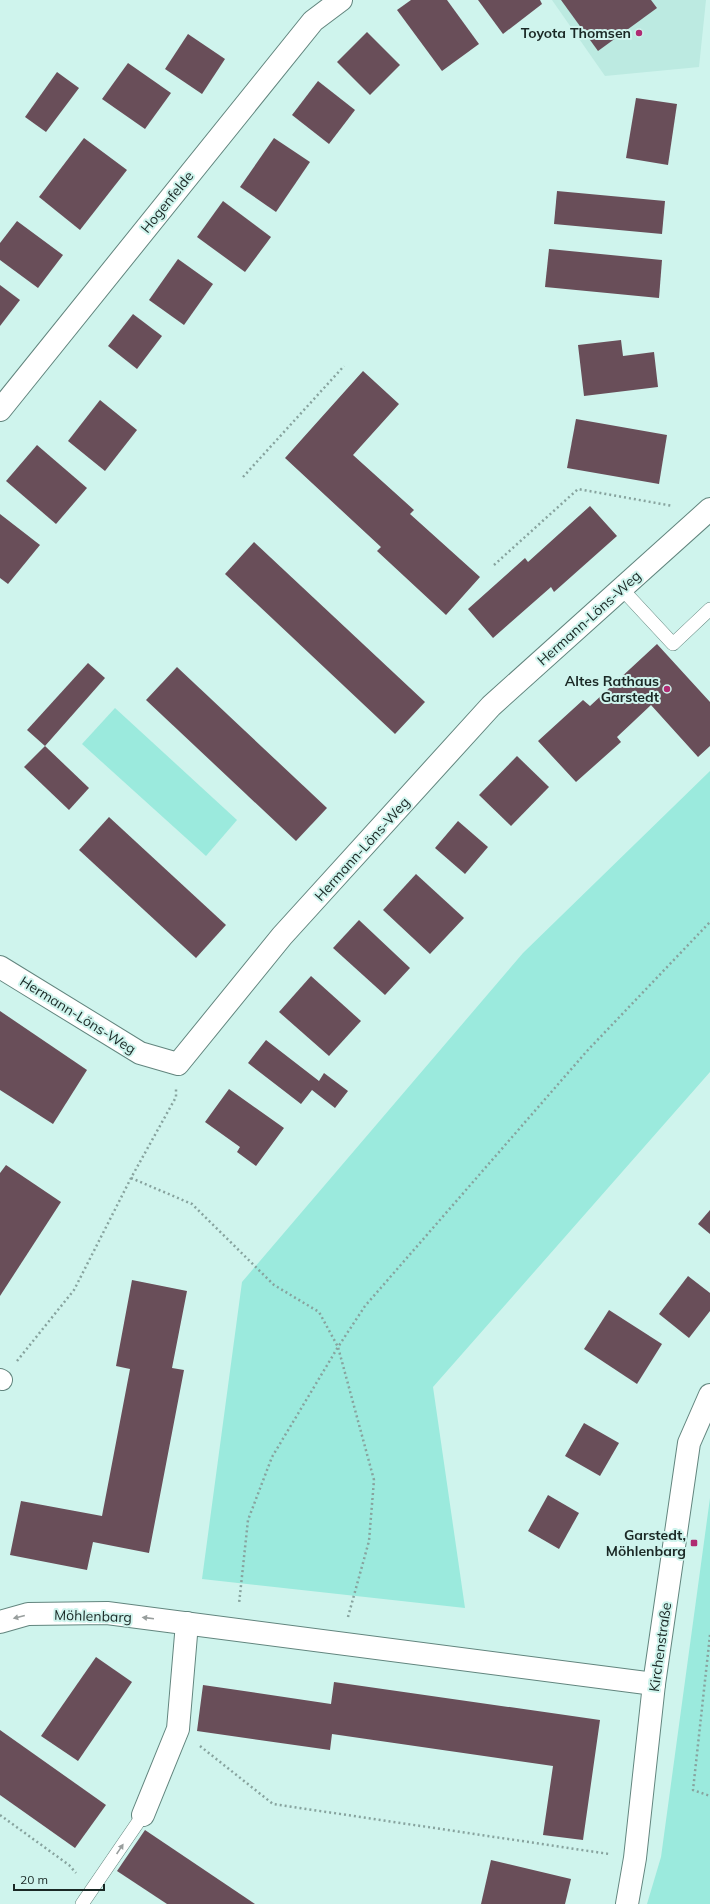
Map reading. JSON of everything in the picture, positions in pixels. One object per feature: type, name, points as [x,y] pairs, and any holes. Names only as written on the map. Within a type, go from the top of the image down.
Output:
[{"type":"street","name":"Hogenfelde","points":[[0,410],[313,21],[341,0]]},
{"type":"street","name":"Hermann-Löns-Weg","points":[[0,967],[140,1053],[178,1064],[282,936],[491,706],[708,510]]},
{"type":"street","name":"Kirchenstraße","points":[[627,1904],[635,1858],[654,1684],[689,1443],[710,1395]]},
{"type":"street","name":"Möhlenbarg","points":[[0,1622],[28,1614],[107,1613],[654,1684]]},
{"type":"street","points":[[143,1815],[178,1729],[187,1623]]},
{"type":"lane","points":[[622,588],[673,644],[710,610]]},
{"type":"lane","points":[[82,1904],[143,1815]]},
{"type":"path","points":[[243,477],[344,366]]},
{"type":"path","points":[[494,565],[578,489],[708,510]]},
{"type":"path","points":[[236,1630],[248,1520],[272,1457],[338,1347],[365,1306],[587,1051],[710,922]]},
{"type":"path","points":[[1,1379],[74,1290],[131,1178],[176,1097],[178,1064]]},
{"type":"path","points":[[131,1178],[192,1204],[274,1285],[319,1312],[338,1347],[374,1480],[370,1541],[341,1643]]},
{"type":"path","points":[[710,1635],[693,1790],[710,1796]]},
{"type":"path","points":[[178,1729],[273,1804],[635,1858]]},
{"type":"path","points":[[0,1815],[69,1865],[92,1891]]},
{"type":"shaded area","name":"Toyota Thomsen","points":[[552,0],[706,0],[699,67],[605,76]]},
{"type":"shaded area","points":[[115,708],[237,820],[206,856],[82,744]]},
{"type":"shaded area","points":[[710,771],[710,1072],[433,1387],[465,1608],[202,1579],[242,1282],[523,953]]},
{"type":"shaded area","points":[[710,1498],[710,1904],[647,1904],[661,1857]]},
{"type":"building","points":[[411,0],[447,0],[479,44],[442,71],[397,10]]},
{"type":"building","points":[[478,0],[540,0],[542,4],[503,34]]},
{"type":"building","points":[[561,0],[651,0],[657,8],[598,51]]},
{"type":"building","points":[[367,32],[400,65],[370,95],[337,62]]},
{"type":"building","points":[[188,34],[225,59],[202,94],[165,69]]},
{"type":"building","points":[[128,63],[171,93],[145,129],[102,99]]},
{"type":"building","points":[[57,72],[79,88],[46,132],[25,117]]},
{"type":"building","points":[[318,81],[355,110],[329,144],[292,115]]},
{"type":"building","points":[[636,98],[677,104],[668,165],[626,158]]},
{"type":"building","points":[[84,138],[127,170],[80,230],[39,197]]},
{"type":"building","points":[[274,138],[310,162],[276,212],[240,187]]},
{"type":"building","points":[[557,191],[665,201],[662,234],[554,224]]},
{"type":"building","points":[[223,201],[271,237],[245,272],[197,237]]},
{"type":"building","points":[[17,221],[63,255],[38,288],[0,260],[0,243]]},
{"type":"building","points":[[549,249],[662,260],[659,298],[545,287]]},
{"type":"building","points":[[178,259],[213,284],[184,325],[149,300]]},
{"type":"building","points":[[0,285],[20,300],[0,326]]},
{"type":"building","points":[[133,314],[162,336],[137,369],[108,346]]},
{"type":"building","points":[[621,340],[623,356],[654,352],[658,387],[584,396],[578,345]]},
{"type":"building","points":[[363,371],[399,404],[353,455],[414,510],[410,514],[480,577],[446,615],[377,551],[381,547],[285,458]]},
{"type":"building","points":[[100,400],[137,430],[105,471],[68,441]]},
{"type":"building","points":[[576,419],[667,435],[659,484],[567,468]]},
{"type":"building","points":[[37,445],[87,488],[56,524],[6,481]]},
{"type":"building","points":[[590,506],[617,536],[554,592],[551,587],[493,638],[468,609],[525,558],[528,562]]},
{"type":"building","points":[[0,514],[40,545],[8,584],[0,578]]},
{"type":"building","points":[[254,542],[425,702],[395,734],[225,574]]},
{"type":"building","points":[[657,644],[710,702],[710,746],[698,757],[651,705],[617,737],[621,742],[576,782],[538,741],[583,700],[590,706]]},
{"type":"building","points":[[88,663],[105,678],[45,746],[27,730]]},
{"type":"building","points":[[177,667],[327,808],[296,841],[146,700]]},
{"type":"building","points":[[45,746],[89,788],[69,810],[24,767]]},
{"type":"building","points":[[517,756],[549,787],[511,826],[479,795]]},
{"type":"building","points":[[109,817],[226,925],[196,958],[79,850]]},
{"type":"building","points":[[458,821],[488,847],[465,874],[435,848]]},
{"type":"building","points":[[416,874],[464,918],[430,954],[383,910]]},
{"type":"building","points":[[359,920],[410,968],[385,995],[333,948]]},
{"type":"building","points":[[311,976],[361,1021],[329,1056],[279,1012]]},
{"type":"building","points":[[0,1011],[87,1070],[53,1124],[0,1090]]},
{"type":"building","points":[[266,1040],[319,1081],[324,1073],[348,1091],[335,1108],[312,1090],[301,1104],[248,1063]]},
{"type":"building","points":[[229,1089],[284,1128],[256,1166],[237,1152],[240,1147],[205,1122]]},
{"type":"building","points":[[6,1165],[61,1202],[0,1296],[0,1173]]},
{"type":"building","points":[[710,1210],[710,1234],[698,1224]]},
{"type":"building","points":[[688,1276],[710,1293],[710,1311],[689,1338],[659,1314]]},
{"type":"building","points":[[132,1280],[187,1291],[172,1368],[184,1370],[149,1553],[93,1542],[87,1570],[10,1555],[21,1501],[102,1516],[130,1369],[116,1366]]},
{"type":"building","points":[[609,1310],[662,1344],[637,1384],[584,1349]]},
{"type":"building","points":[[584,1423],[619,1443],[600,1476],[565,1456]]},
{"type":"building","points":[[548,1495],[579,1513],[559,1549],[528,1531]]},
{"type":"building","points":[[96,1657],[132,1682],[78,1761],[41,1736]]},
{"type":"building","points":[[334,1682],[600,1720],[583,1840],[543,1835],[553,1766],[332,1734],[330,1750],[197,1731],[203,1685],[331,1704]]},
{"type":"building","points":[[0,1730],[106,1805],[75,1848],[0,1795]]},
{"type":"building","points":[[145,1830],[255,1904],[167,1904],[117,1871]]},
{"type":"building","points":[[491,1860],[571,1879],[565,1904],[481,1904]]},
{"type":"place","name":"Toyota Thomsen","points":[[639,33]]},
{"type":"place","name":"Altes Rathaus Garstedt","points":[[667,689]]},
{"type":"place","name":"Garstedt, Möhlenbarg","points":[[694,1543]]}]
